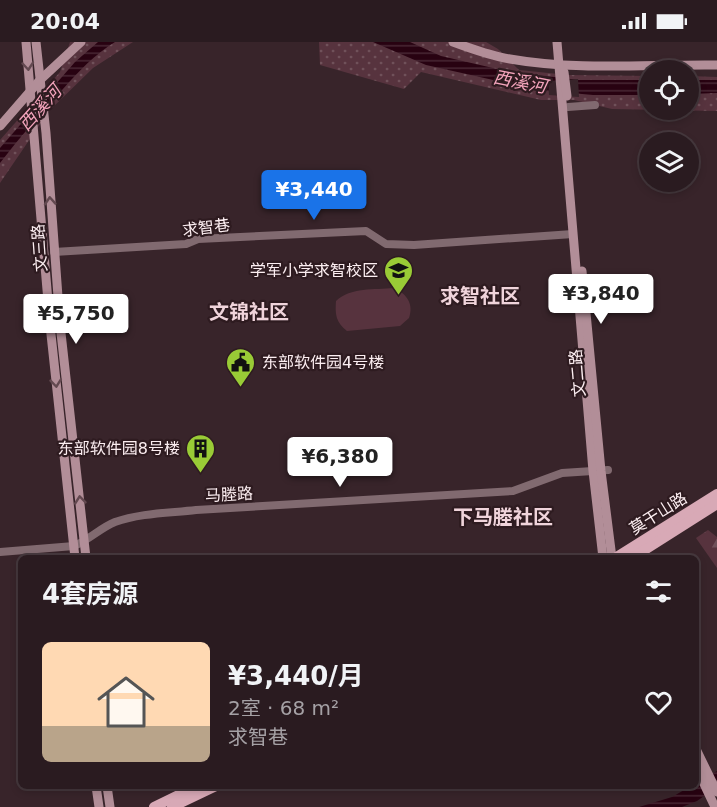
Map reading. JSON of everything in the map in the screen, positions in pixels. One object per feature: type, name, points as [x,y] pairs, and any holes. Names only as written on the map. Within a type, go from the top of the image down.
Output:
[{"type":"main road","name":"文三路","points":[[26,42],[50,325],[75,555]]},
{"type":"main road","name":"文三路","points":[[36,42],[46,133],[54,252],[86,555]]},
{"type":"main road","points":[[0,126],[40,80],[81,42]]},
{"type":"main road","points":[[453,42],[484,53],[561,68],[717,65]]},
{"type":"main road","name":"文二路","points":[[557,42],[564,96],[573,234],[601,471],[603,555]]},
{"type":"main road","name":"文二路","points":[[561,42],[561,68]]},
{"type":"main road","name":"文二路","points":[[564,96],[568,107],[601,471],[609,549],[612,555]]},
{"type":"main road","name":"莫干山路","points":[[619,555],[717,494]]},
{"type":"main road","name":"莫干山路","points":[[637,555],[717,504]]},
{"type":"main road","points":[[699,759],[704,775],[714,793],[715,807]]},
{"type":"main road","points":[[699,770],[704,775]]},
{"type":"main road","points":[[96,789],[99,807]]},
{"type":"main road","points":[[107,789],[110,807]]},
{"type":"main road","points":[[154,807],[191,789]]},
{"type":"main road","points":[[172,807],[210,789]]},
{"type":"street","points":[[568,107],[595,105]]},
{"type":"street","name":"求智巷","points":[[54,252],[186,244],[198,239],[366,231],[386,244],[414,245],[573,234]]},
{"type":"street","name":"马塍路","points":[[0,552],[74,546],[85,542],[114,523],[150,515],[196,510],[513,491],[562,473],[601,471]]},
{"type":"green space","points":[[70,42],[133,42],[93,68],[49,111],[0,183],[0,140],[60,72]]},
{"type":"green space","points":[[319,42],[486,42],[498,49],[519,70],[568,75],[639,76],[639,110],[612,109],[574,100],[541,100],[421,72],[404,89],[320,65]]},
{"type":"green space","points":[[699,76],[717,77],[717,111],[699,111]]},
{"type":"green space","points":[[394,288],[406,296],[411,308],[409,318],[400,326],[347,331],[338,321],[336,301],[342,297],[363,290]]},
{"type":"green space","points":[[708,530],[717,537],[717,568],[696,538]]},
{"type":"water","name":"西溪河","points":[[98,42],[115,42],[94,57],[75,76],[0,163],[0,148],[75,62]]},
{"type":"water","name":"西溪河","points":[[373,42],[410,42],[441,56],[506,71],[579,80],[639,80],[639,95],[593,95],[538,90],[426,65]]},
{"type":"water","points":[[699,80],[717,80],[717,93],[699,94]]},
{"type":"water","points":[[717,771],[717,787],[697,801],[682,807],[639,807],[672,797],[686,789],[699,789],[699,781]]},
{"type":"pier","points":[[578,79],[579,97],[549,95],[548,81]]},
{"type":"place","name":"学军小学求智校区","points":[[399,296]]},
{"type":"place","name":"东部软件园4号楼","points":[[241,388]]},
{"type":"place","name":"东部软件园8号楼","points":[[201,474]]},
{"type":"district","name":"求智社区","points":[[480,296]]},
{"type":"district","name":"文锦社区","points":[[249,312]]},
{"type":"district","name":"下马塍社区","points":[[503,517]]}]
